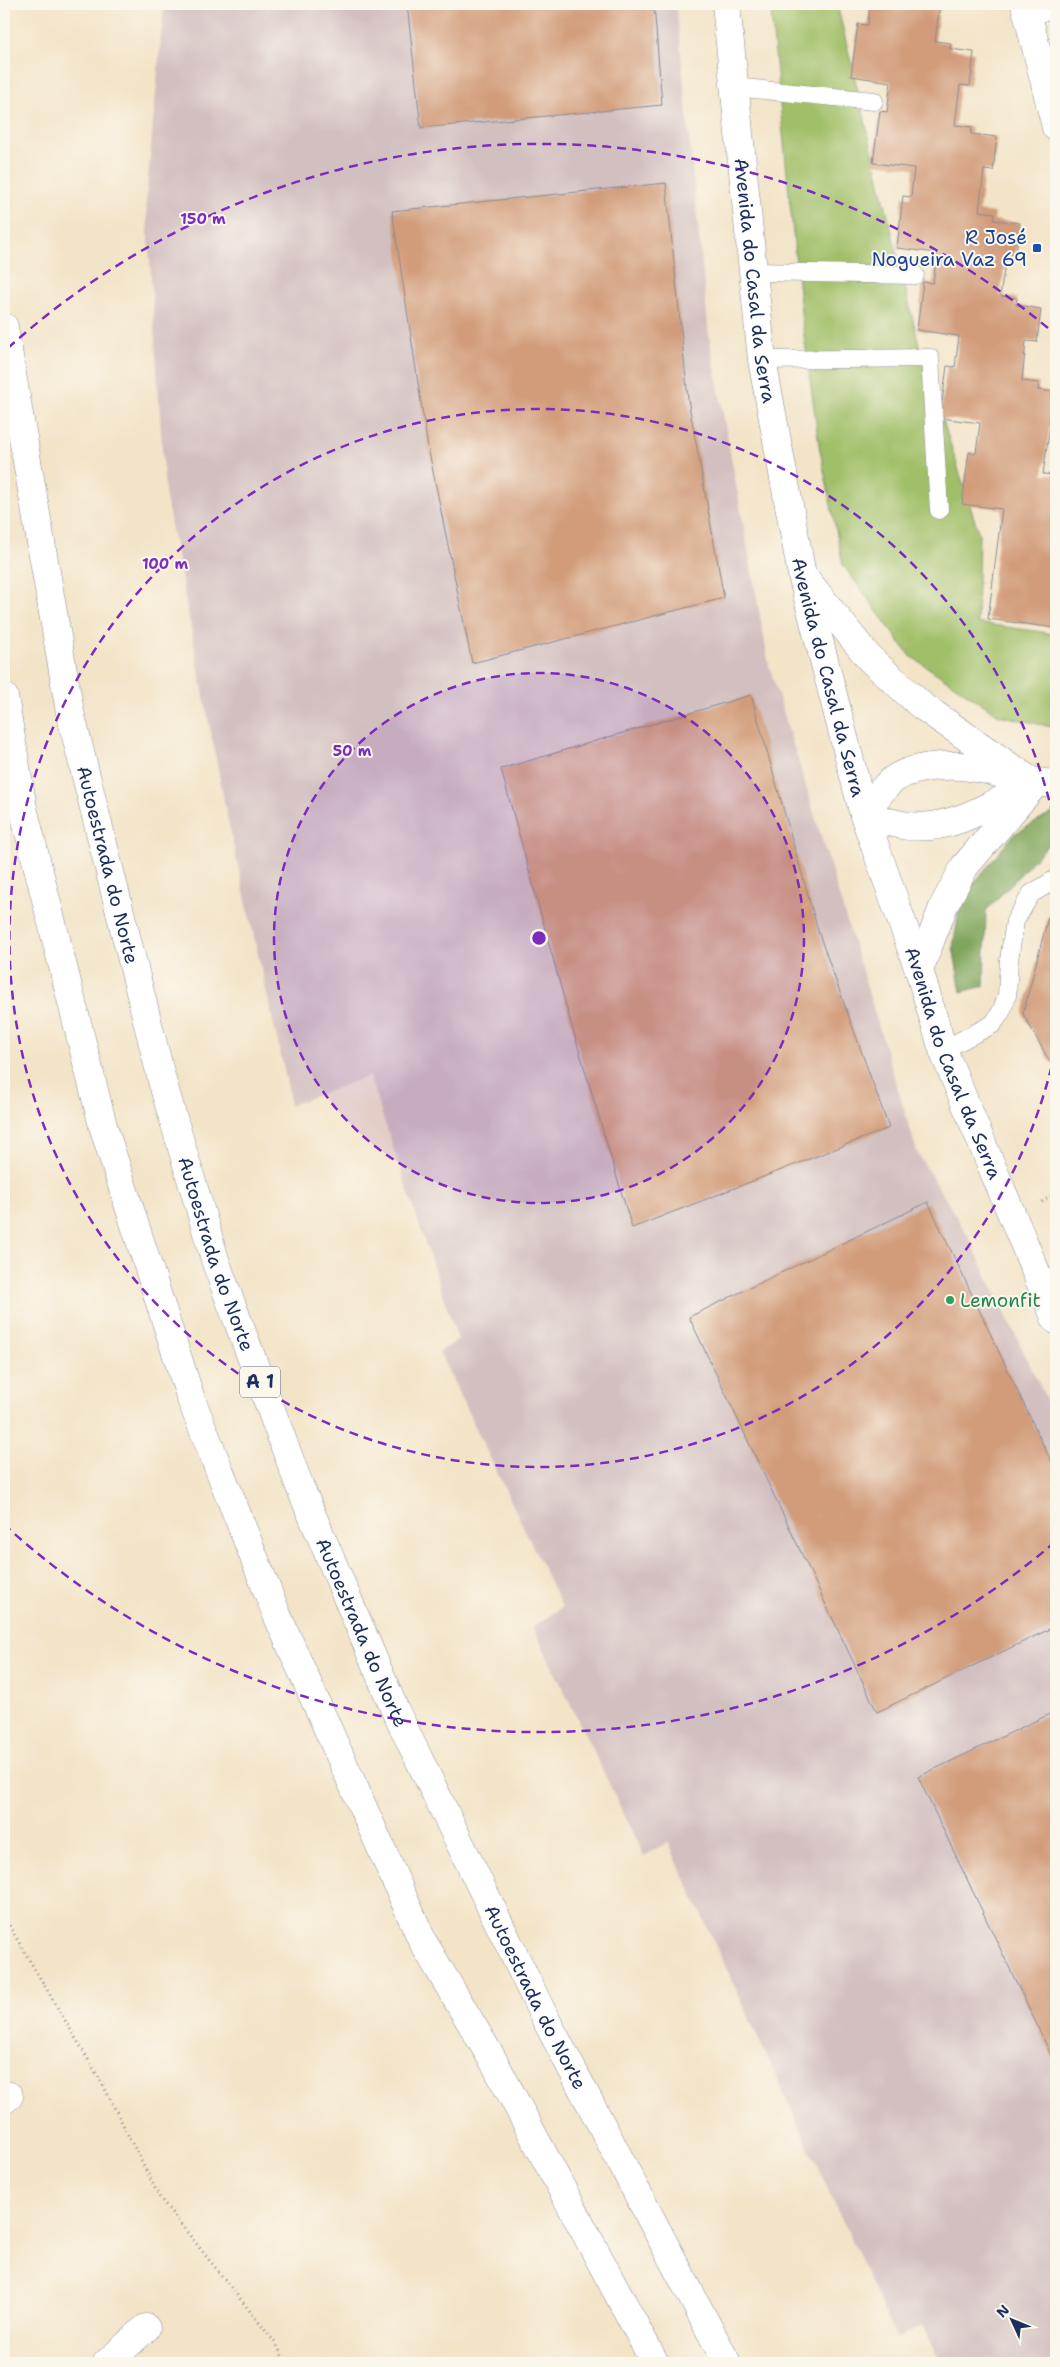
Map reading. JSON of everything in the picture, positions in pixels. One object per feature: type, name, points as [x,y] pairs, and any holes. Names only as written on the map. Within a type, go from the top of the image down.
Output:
[{"type":"main road","name":"Avenida do Casal da Serra","points":[[726,4],[755,272],[762,360],[802,575],[864,815],[918,970],[943,1050],[1056,1320]]},
{"type":"main road","points":[[1033,7],[1056,127]]},
{"type":"main road","name":"Autoestrada do Norte","points":[[4,327],[70,712],[164,1084],[216,1263],[300,1487],[396,1710],[544,2016],[727,2363]]},
{"type":"main road","points":[[802,575],[869,658],[922,706],[1046,784]]},
{"type":"main road","points":[[4,697],[23,808],[103,1126],[191,1399],[277,1615],[423,1942],[494,2062],[655,2363]]},
{"type":"main road","points":[[934,766],[979,768],[1046,784],[967,817],[941,824],[910,826],[864,815],[887,784],[906,772],[934,766]]},
{"type":"main road","points":[[918,970],[944,905],[965,866],[1046,784]]},
{"type":"main road","points":[[107,2363],[146,2328]]},
{"type":"lane","points":[[734,87],[874,102]]},
{"type":"lane","points":[[755,272],[915,275]]},
{"type":"lane","points":[[762,360],[930,358],[939,510]]},
{"type":"lane","points":[[943,1050],[993,1024],[1002,1012],[1007,996],[1009,960],[1015,921],[1031,894],[1056,879]]},
{"type":"path","points":[[4,1917],[102,2084],[160,2198],[276,2344],[286,2363]]},
{"type":"shaded area","points":[[164,4],[676,4],[709,336],[769,665],[917,1152],[969,1238],[1056,1419],[1056,2363],[941,2363],[923,2325],[897,2339],[668,1842],[644,1856],[533,1627],[562,1607],[439,1352],[458,1340],[369,1076],[289,1106],[289,1092],[228,821],[165,493],[146,201]]},
{"type":"green space","points":[[770,4],[837,4],[919,345],[979,534],[977,623],[1056,634],[1056,728],[999,715],[909,655],[843,565],[819,445],[801,313]]},
{"type":"green space","points":[[1056,811],[1056,846],[1047,846],[986,911],[984,986],[961,992],[953,947],[961,899],[1014,834]]},
{"type":"building","points":[[407,4],[654,4],[662,105],[421,128]]},
{"type":"building","points":[[870,4],[940,4],[935,41],[951,43],[950,49],[974,52],[970,86],[960,85],[955,125],[972,127],[971,134],[997,137],[993,171],[984,170],[979,211],[995,213],[994,220],[1020,223],[1015,258],[1006,257],[1000,296],[1017,298],[1016,305],[1041,309],[1037,342],[1026,341],[1022,381],[1039,383],[1038,390],[1056,392],[1056,427],[1050,426],[1043,474],[1056,475],[1056,628],[988,619],[1002,509],[962,504],[969,452],[976,453],[980,423],[940,418],[947,366],[955,367],[959,336],[917,330],[923,282],[933,283],[937,253],[897,248],[903,196],[911,197],[914,168],[873,163],[880,111],[887,112],[891,82],[851,76],[858,24],[868,25]]},
{"type":"building","points":[[666,183],[688,399],[724,598],[472,663],[427,442],[392,211]]},
{"type":"building","points":[[751,695],[819,934],[889,1128],[632,1228],[568,1013],[501,769]]},
{"type":"building","points":[[1056,911],[1056,1063],[1050,1062],[1023,1014],[1048,917]]},
{"type":"building","points":[[928,1202],[1056,1472],[1056,1626],[877,1712],[689,1317]]},
{"type":"building","points":[[1056,1711],[1056,2065],[918,1777]]},
{"type":"place","name":"R José Nogueira Vaz 69","points":[[1037,248]]},
{"type":"place","name":"Lemonfit","points":[[950,1300]]}]
